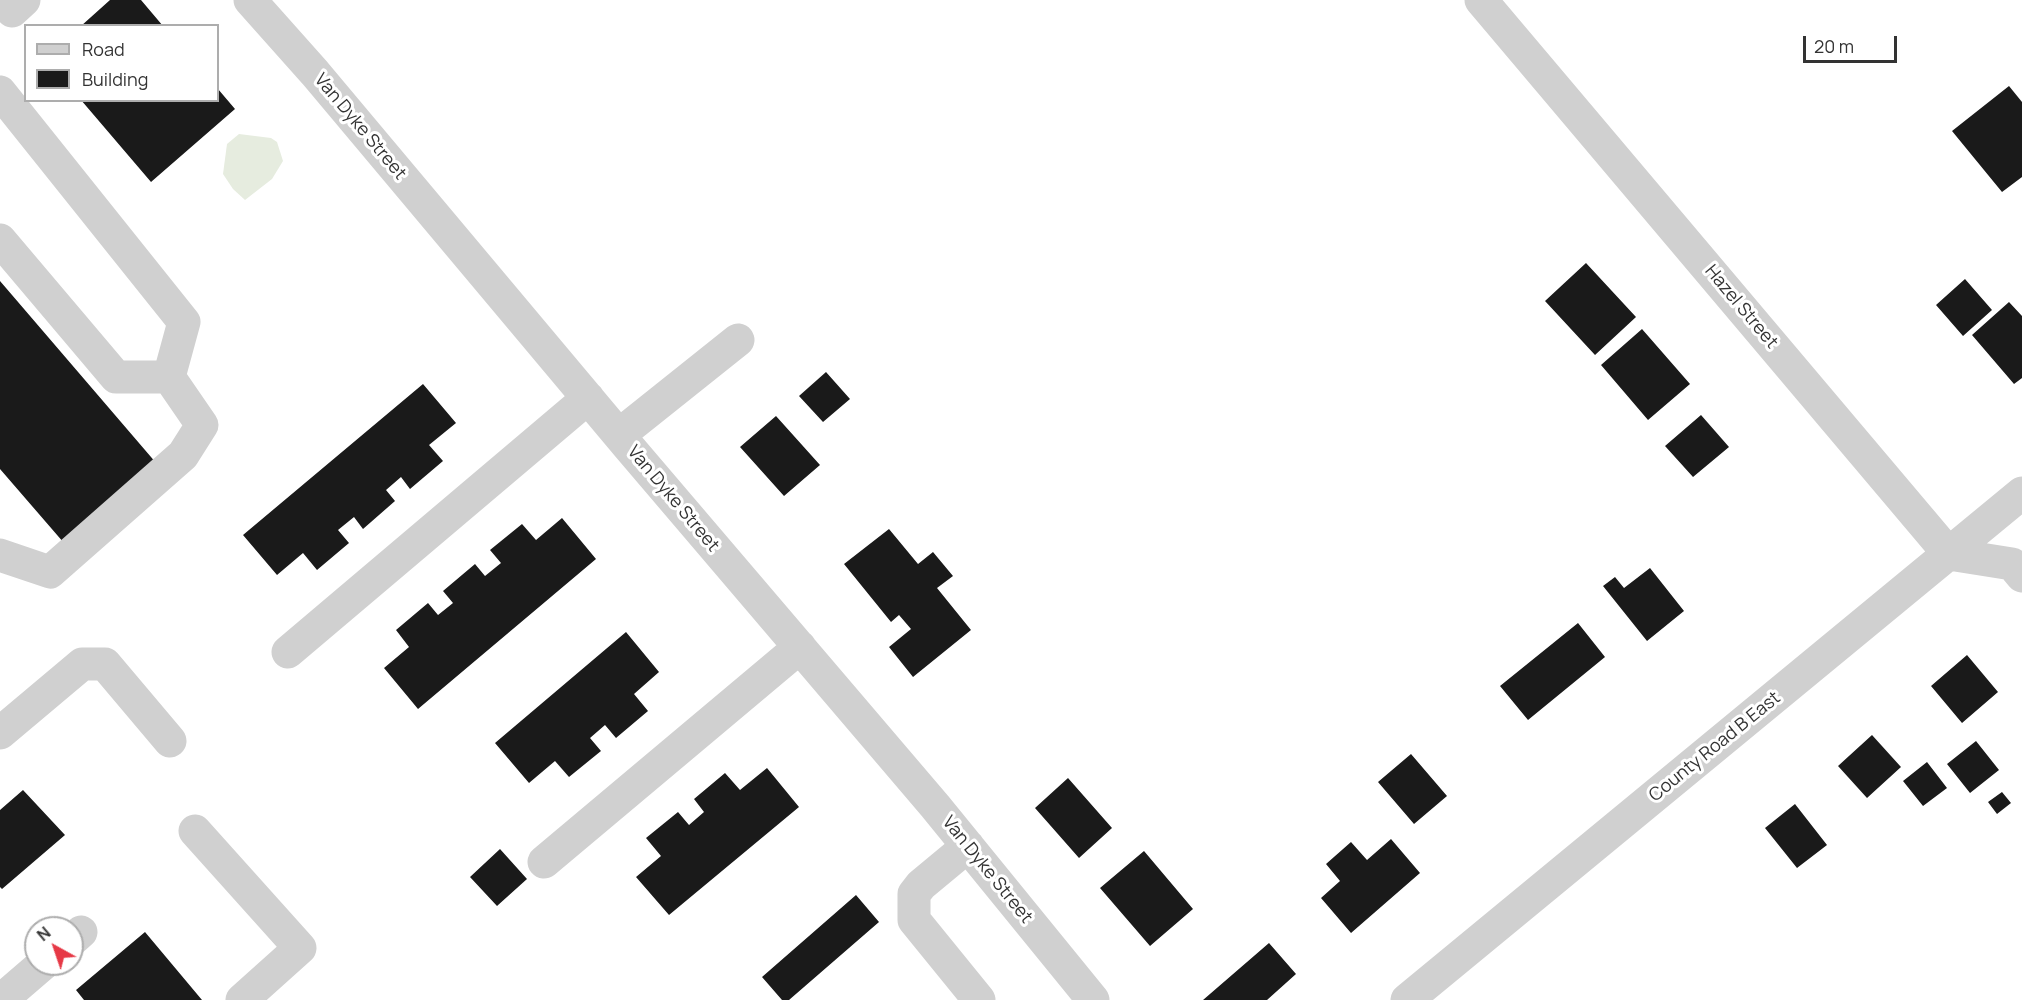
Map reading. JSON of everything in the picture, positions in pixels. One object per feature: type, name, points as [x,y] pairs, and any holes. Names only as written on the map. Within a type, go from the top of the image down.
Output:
[{"type":"street","name":"Van Dyke Street","points":[[250,0],[315,73],[968,846],[1093,1000]]},
{"type":"street","name":"Hazel Street","points":[[1481,0],[1949,554]]},
{"type":"street","points":[[0,92],[184,322],[169,377],[202,425],[183,455],[50,572],[0,555]]},
{"type":"street","points":[[0,240],[116,377],[169,377]]},
{"type":"street","points":[[619,435],[738,340]]},
{"type":"street","points":[[288,652],[588,398]]},
{"type":"street","name":"County Road B East","points":[[1407,1000],[2022,493]]},
{"type":"street","points":[[1949,554],[2012,564],[2022,576]]},
{"type":"street","points":[[544,862],[800,647]]},
{"type":"street","points":[[0,733],[82,664],[105,664],[170,741]]},
{"type":"street","points":[[195,831],[300,948],[242,1000]]},
{"type":"street","points":[[968,846],[921,885],[914,894],[914,920],[979,1000]]},
{"type":"street","points":[[6,998],[30,976]]},
{"type":"shaded area","points":[[239,134],[271,138],[277,142],[283,161],[272,179],[245,200],[233,189],[223,174],[227,144]]},
{"type":"building","points":[[110,0],[141,0],[161,24],[83,24]]},
{"type":"building","points":[[2009,86],[2022,102],[2022,177],[2002,192],[1952,131]]},
{"type":"building","points":[[219,90],[235,109],[151,182],[83,102],[219,102]]},
{"type":"building","points":[[1586,263],[1636,317],[1595,355],[1545,301]]},
{"type":"building","points":[[1965,279],[1992,310],[1963,336],[1936,305]]},
{"type":"building","points":[[0,281],[157,464],[64,543],[0,469]]},
{"type":"building","points":[[2009,302],[2022,316],[2022,378],[2014,384],[1972,335]]},
{"type":"building","points":[[1642,329],[1690,384],[1648,420],[1601,365]]},
{"type":"building","points":[[826,372],[850,399],[823,422],[799,396]]},
{"type":"building","points":[[423,384],[456,423],[429,445],[443,461],[410,489],[401,477],[386,490],[395,501],[363,529],[354,517],[338,530],[349,543],[317,570],[303,553],[277,575],[243,535]]},
{"type":"building","points":[[1701,415],[1729,447],[1693,477],[1665,446]]},
{"type":"building","points":[[776,416],[820,465],[784,496],[740,447]]},
{"type":"building","points":[[562,518],[596,559],[418,709],[384,668],[409,647],[396,630],[428,603],[438,615],[453,603],[443,591],[475,564],[485,576],[501,563],[490,550],[522,524],[536,540]]},
{"type":"building","points":[[889,529],[918,564],[933,552],[953,576],[937,588],[971,630],[913,677],[889,647],[911,629],[899,615],[891,622],[844,564]]},
{"type":"building","points":[[1650,568],[1684,611],[1647,641],[1603,586],[1615,577],[1624,588]]},
{"type":"building","points":[[1578,623],[1605,657],[1528,720],[1500,686]]},
{"type":"building","points":[[626,632],[659,672],[634,694],[648,711],[616,738],[605,725],[590,738],[601,751],[569,777],[555,761],[529,783],[495,743]]},
{"type":"building","points":[[1967,655],[1998,692],[1962,723],[1931,686]]},
{"type":"building","points":[[1872,735],[1901,767],[1867,798],[1838,766]]},
{"type":"building","points":[[1976,741],[1999,770],[1970,793],[1947,764]]},
{"type":"building","points":[[1411,754],[1447,796],[1414,824],[1378,782]]},
{"type":"building","points":[[1927,762],[1947,788],[1923,806],[1903,781]]},
{"type":"building","points":[[767,768],[799,807],[669,915],[636,877],[661,856],[646,838],[678,812],[689,825],[704,812],[694,799],[725,773],[740,790]]},
{"type":"building","points":[[1068,778],[1112,828],[1079,858],[1035,808]]},
{"type":"building","points":[[23,790],[65,835],[2,889],[0,887],[0,810]]},
{"type":"building","points":[[2002,792],[2011,803],[1997,814],[1988,802]]},
{"type":"building","points":[[1795,804],[1827,845],[1797,868],[1765,828]]},
{"type":"building","points":[[1391,839],[1420,873],[1351,933],[1321,898],[1340,881],[1326,864],[1351,842],[1367,860]]},
{"type":"building","points":[[500,849],[527,879],[497,906],[470,877]]},
{"type":"building","points":[[1144,851],[1193,909],[1150,946],[1100,888]]},
{"type":"building","points":[[856,895],[879,922],[789,1000],[782,1000],[762,977]]},
{"type":"building","points":[[145,932],[202,1000],[84,1000],[76,990]]},
{"type":"building","points":[[1269,943],[1296,974],[1267,1000],[1203,1000]]}]
